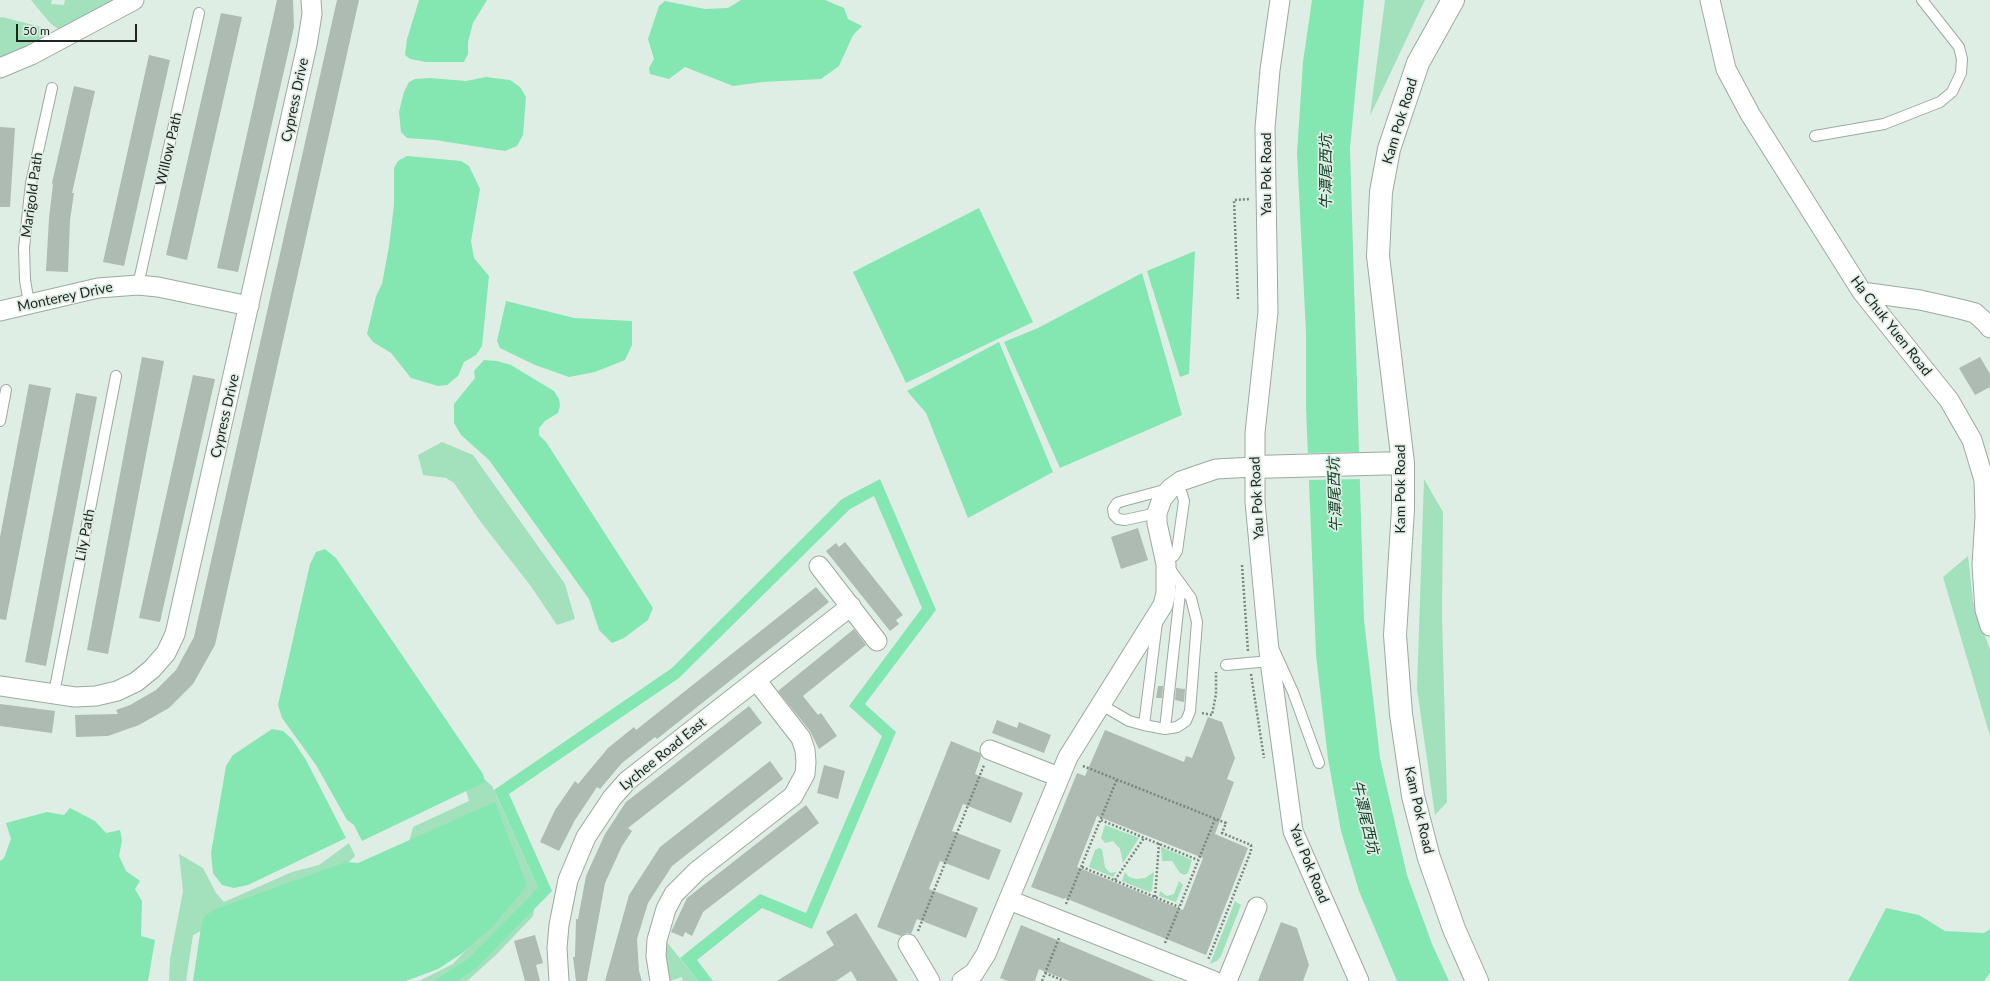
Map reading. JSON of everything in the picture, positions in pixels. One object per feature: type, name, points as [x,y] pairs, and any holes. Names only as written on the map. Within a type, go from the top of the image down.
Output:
[{"type":"street","points":[[0,68],[32,55],[134,0]]},
{"type":"street","name":"Cypress Drive","points":[[0,686],[75,697],[96,696],[116,691],[136,682],[152,669],[161,658],[175,634],[307,45],[312,14],[311,0]]},
{"type":"street","name":"Yau Pok Road","points":[[1280,0],[1270,70],[1265,128],[1268,312],[1255,434],[1255,502],[1270,661],[1293,830],[1359,981]]},
{"type":"street","name":"Kam Pok Road","points":[[1453,0],[1418,63],[1388,149],[1381,192],[1378,256],[1393,464],[1403,509],[1395,635],[1401,714],[1412,788],[1429,858],[1454,929],[1477,981]]},
{"type":"street","name":"Ha Chuk Yuen Road","points":[[1710,0],[1726,70],[1750,114],[1862,292],[1949,400],[1972,440],[1984,480],[1985,517],[1982,565],[1985,610],[1990,626]]},
{"type":"street","name":"Monterey Drive","points":[[0,311],[98,288],[138,285],[158,287],[249,306]]},
{"type":"street","points":[[1862,292],[1920,300],[1975,313],[1986,322],[1990,328]]},
{"type":"street","points":[[962,981],[974,973],[986,954],[1058,778],[1084,730],[1158,614],[1166,593],[1166,561],[1157,513],[1162,499],[1173,487],[1216,469],[1393,464]]},
{"type":"street","points":[[819,566],[877,641]]},
{"type":"street","name":"Lychee Road East","points":[[559,981],[557,948],[562,902],[576,858],[598,817],[627,781],[850,606]]},
{"type":"street","points":[[660,981],[656,956],[657,940],[662,919],[674,894],[697,871],[793,796],[805,774],[806,756],[801,738],[756,680]]},
{"type":"street","points":[[987,757],[1058,778]]},
{"type":"street","points":[[1009,900],[1210,973]]},
{"type":"street","points":[[1227,981],[1257,907]]},
{"type":"street","points":[[912,938],[930,981]]},
{"type":"lane","points":[[1815,136],[1884,124],[1940,102],[1952,92],[1961,73],[1962,59],[1959,47],[1922,0]]},
{"type":"lane","name":"Willow Path","points":[[138,285],[199,13]]},
{"type":"lane","name":"Marigold Path","points":[[29,303],[25,280],[24,253],[31,183],[52,88]]},
{"type":"lane","name":"Lily Path","points":[[54,693],[116,376]]},
{"type":"lane","points":[[0,421],[6,390]]},
{"type":"lane","points":[[1100,704],[1129,721],[1165,729],[1177,728],[1186,720],[1190,711],[1197,622],[1191,598],[1166,561],[1174,556],[1178,551],[1184,501],[1182,494],[1173,487],[1117,503],[1113,509],[1114,515],[1118,519],[1125,520],[1157,513]]},
{"type":"lane","points":[[1165,729],[1181,584]]},
{"type":"lane","points":[[1144,725],[1158,614]]},
{"type":"lane","points":[[1268,636],[1293,692],[1319,763]]},
{"type":"lane","points":[[1226,665],[1270,661]]},
{"type":"path","points":[[1248,191],[1248,205]]},
{"type":"path","points":[[1238,299],[1234,200],[1253,198]]},
{"type":"path","points":[[1242,562],[1248,649]]},
{"type":"path","points":[[1202,713],[1212,715],[1216,694],[1216,666],[1226,665]]},
{"type":"path","points":[[912,938],[987,757]]},
{"type":"path","points":[[1077,763],[1226,823],[1222,833],[1249,844],[1252,848],[1210,973]]},
{"type":"path","points":[[1065,906],[1117,780]]},
{"type":"path","points":[[1163,947],[1215,819]]},
{"type":"path","points":[[1101,820],[1198,860]]},
{"type":"path","points":[[1115,880],[1144,838]]},
{"type":"path","points":[[1155,897],[1158,843]]},
{"type":"path","points":[[1082,867],[1180,907]]},
{"type":"path","points":[[1042,981],[1060,936]]},
{"type":"path","points":[[1045,973],[1064,981]]},
{"type":"shaded area","points":[[31,0],[52,0],[51,4],[64,5],[65,0],[143,0],[70,37],[51,24]]},
{"type":"shaded area","points":[[1385,0],[1425,0],[1370,116]]},
{"type":"shaded area","points":[[2,17],[41,27],[44,38],[0,59],[0,18]]},
{"type":"shaded area","points":[[442,442],[473,455],[565,584],[575,619],[557,625],[530,585],[480,521],[454,483],[446,478],[423,475],[418,455]]},
{"type":"shaded area","points":[[1424,479],[1443,512],[1442,615],[1447,802],[1435,815],[1417,689]]},
{"type":"shaded area","points":[[1968,556],[1973,601],[1990,650],[1990,736],[1943,577]]},
{"type":"shaded area","points":[[469,765],[492,786],[538,888],[533,916],[497,954],[467,981],[419,981],[453,964],[503,909],[406,854],[413,827],[469,801],[462,775]]},
{"type":"shaded area","points":[[1105,825],[1139,838],[1123,863],[1120,849],[1113,841],[1105,843],[1101,838]]},
{"type":"shaded area","points":[[349,843],[355,856],[336,875],[214,924],[193,935],[186,981],[169,981],[170,959],[183,891],[179,854],[203,868],[216,893],[224,902],[292,872],[319,865]]},
{"type":"shaded area","points":[[1161,847],[1192,860],[1188,873],[1184,875],[1180,873],[1172,861],[1162,861]]},
{"type":"shaded area","points":[[1099,848],[1102,849],[1105,867],[1110,873],[1116,872],[1113,877],[1089,867],[1095,850]]},
{"type":"shaded area","points":[[1125,872],[1129,877],[1136,879],[1145,878],[1154,872],[1152,891],[1149,892],[1122,881]]},
{"type":"shaded area","points":[[1179,881],[1183,885],[1176,902],[1159,896],[1160,891],[1167,896],[1174,894]]},
{"type":"shaded area","points":[[1235,901],[1241,905],[1221,956],[1217,961],[1210,964]]},
{"type":"shaded area","points":[[666,941],[698,981],[683,981],[682,977],[670,981],[665,956]]},
{"type":"water","points":[[419,0],[487,0],[473,23],[468,42],[468,54],[464,62],[426,62],[410,59],[405,55],[407,39]]},
{"type":"water","points":[[741,0],[825,0],[844,8],[848,19],[862,26],[853,35],[839,66],[821,79],[763,82],[733,86],[685,67],[669,79],[650,74],[649,68],[654,59],[648,39],[659,6],[665,1],[705,9],[728,8]]},
{"type":"water","name":"牛潭尾西坑","points":[[1312,0],[1364,0],[1350,148],[1364,620],[1380,758],[1407,875],[1432,944],[1449,981],[1397,981],[1359,891],[1341,831],[1328,759],[1316,655],[1306,408],[1306,333],[1297,153],[1303,62]]},
{"type":"water","points":[[486,77],[510,80],[520,87],[526,97],[523,135],[517,146],[505,151],[435,140],[407,138],[401,132],[399,112],[404,92],[409,82],[415,79],[430,78],[466,81]]},
{"type":"water","points":[[407,156],[461,161],[469,166],[480,189],[471,241],[474,258],[489,276],[482,346],[476,355],[464,362],[458,376],[447,385],[438,386],[411,378],[391,353],[373,342],[367,334],[376,296],[382,284],[389,246],[394,205],[394,168],[398,161]]},
{"type":"water","points":[[979,208],[1033,322],[906,383],[853,272]]},
{"type":"water","points":[[1195,251],[1189,374],[1180,377],[1147,271]]},
{"type":"water","points":[[1142,273],[1182,415],[1060,468],[1004,342],[1038,328]]},
{"type":"water","points":[[506,301],[574,318],[632,321],[632,345],[625,360],[595,372],[569,377],[535,365],[500,348],[497,341]]},
{"type":"water","points":[[999,342],[1053,472],[968,518],[926,413],[907,391]]},
{"type":"water","points":[[484,360],[497,361],[511,365],[554,391],[559,399],[560,406],[558,413],[545,421],[539,428],[539,435],[546,442],[653,608],[648,620],[624,638],[612,643],[599,630],[589,599],[489,460],[461,435],[454,423],[454,404],[475,378],[474,371]]},
{"type":"water","points":[[880,479],[936,610],[865,704],[896,732],[812,929],[762,908],[697,960],[713,981],[698,981],[680,958],[760,894],[806,913],[882,736],[849,706],[922,608],[874,496],[850,509],[679,678],[509,794],[552,891],[475,969],[457,981],[434,981],[468,959],[538,888],[494,790],[672,668],[842,499]]},
{"type":"water","points":[[325,549],[336,558],[483,774],[485,782],[362,841],[354,825],[347,820],[316,765],[282,718],[278,705],[310,564],[316,552]]},
{"type":"water","points":[[272,729],[283,731],[292,739],[306,760],[346,838],[248,885],[234,888],[222,885],[213,873],[211,853],[226,766],[233,755]]},
{"type":"water","points":[[495,802],[526,883],[523,891],[493,926],[461,954],[438,969],[406,981],[193,981],[201,927],[204,917],[213,910],[346,862],[358,863]]},
{"type":"water","points":[[70,808],[95,821],[106,833],[120,830],[122,840],[119,856],[126,871],[140,881],[135,889],[142,901],[141,936],[155,940],[148,981],[0,981],[0,861],[4,858],[11,839],[6,823],[47,812],[64,815]]},
{"type":"water","points":[[1886,908],[1919,915],[1945,931],[1984,933],[1990,929],[1990,973],[1984,981],[1848,981]]},
{"type":"pier","points":[[1361,452],[1362,479],[1307,480],[1306,453]]},
{"type":"building","points":[[277,0],[293,0],[294,27],[238,272],[217,268]]},
{"type":"building","points":[[337,0],[359,0],[215,645],[193,684],[169,708],[139,725],[108,736],[76,737],[75,715],[118,714],[116,710],[130,705],[156,690],[176,670],[194,637]]},
{"type":"building","points":[[221,13],[242,17],[187,260],[166,255]]},
{"type":"building","points":[[149,55],[170,60],[124,266],[103,262]]},
{"type":"building","points":[[74,86],[95,91],[72,193],[74,193],[70,220],[68,272],[46,271],[52,183]]},
{"type":"building","points":[[0,127],[15,128],[10,207],[0,207]]},
{"type":"building","points":[[142,357],[164,361],[108,654],[87,650]]},
{"type":"building","points":[[1980,357],[1990,374],[1990,387],[1975,395],[1959,368]]},
{"type":"building","points":[[193,375],[215,379],[160,622],[139,618]]},
{"type":"building","points":[[29,384],[51,388],[6,620],[0,619],[0,537]]},
{"type":"building","points":[[76,393],[97,397],[46,666],[25,662]]},
{"type":"building","points":[[1138,528],[1148,560],[1121,569],[1111,537]]},
{"type":"building","points":[[845,542],[903,615],[896,620],[899,624],[890,631],[826,551],[836,543],[839,547]]},
{"type":"building","points":[[816,587],[829,602],[657,739],[655,737],[622,763],[600,789],[597,787],[575,820],[559,851],[540,842],[555,810],[575,781],[578,784],[608,748],[634,727],[636,730]]},
{"type":"building","points":[[854,629],[866,645],[803,696],[818,715],[821,713],[837,736],[819,749],[810,731],[778,691]]},
{"type":"building","points":[[1158,686],[1163,686],[1162,698],[1156,698]]},
{"type":"building","points":[[1176,688],[1185,689],[1184,702],[1175,700]]},
{"type":"building","points":[[0,704],[55,711],[52,733],[0,726]]},
{"type":"building","points":[[749,706],[762,723],[628,828],[632,831],[622,846],[605,883],[587,981],[576,981],[573,957],[575,957],[576,919],[578,919],[586,876],[605,834],[626,802]]},
{"type":"building","points":[[1208,717],[1222,722],[1235,758],[1227,779],[1234,782],[1215,834],[1248,848],[1206,955],[1065,898],[1064,899],[1031,887],[1077,773],[1085,776],[1105,730],[1184,762],[1186,756],[1192,758]],"holes":[[[1097,816],[1203,858],[1183,910],[1077,867]]]},
{"type":"building","points":[[997,720],[1017,728],[1019,722],[1051,735],[1044,753],[992,733]]},
{"type":"building","points":[[951,741],[980,753],[981,757],[975,774],[1023,793],[1011,823],[963,804],[952,831],[1001,850],[989,880],[940,861],[929,889],[978,908],[966,938],[917,919],[911,934],[907,933],[901,936],[877,927]]},
{"type":"building","points":[[770,761],[783,779],[672,866],[648,903],[637,939],[639,971],[642,981],[605,981],[629,895],[660,847]]},
{"type":"building","points":[[824,765],[845,771],[838,799],[817,793]]},
{"type":"building","points":[[806,805],[819,823],[703,912],[692,936],[685,932],[683,937],[671,932],[687,898]]},
{"type":"building","points":[[856,913],[898,981],[857,981],[851,971],[836,981],[777,981],[834,945],[826,932]]},
{"type":"building","points":[[1281,922],[1297,928],[1309,965],[1303,981],[1258,981]]},
{"type":"building","points":[[1021,925],[1155,981],[1069,981],[1039,969],[1035,981],[1008,981],[1000,978]]},
{"type":"building","points":[[535,935],[543,963],[536,965],[540,981],[525,981],[514,941]]}]
